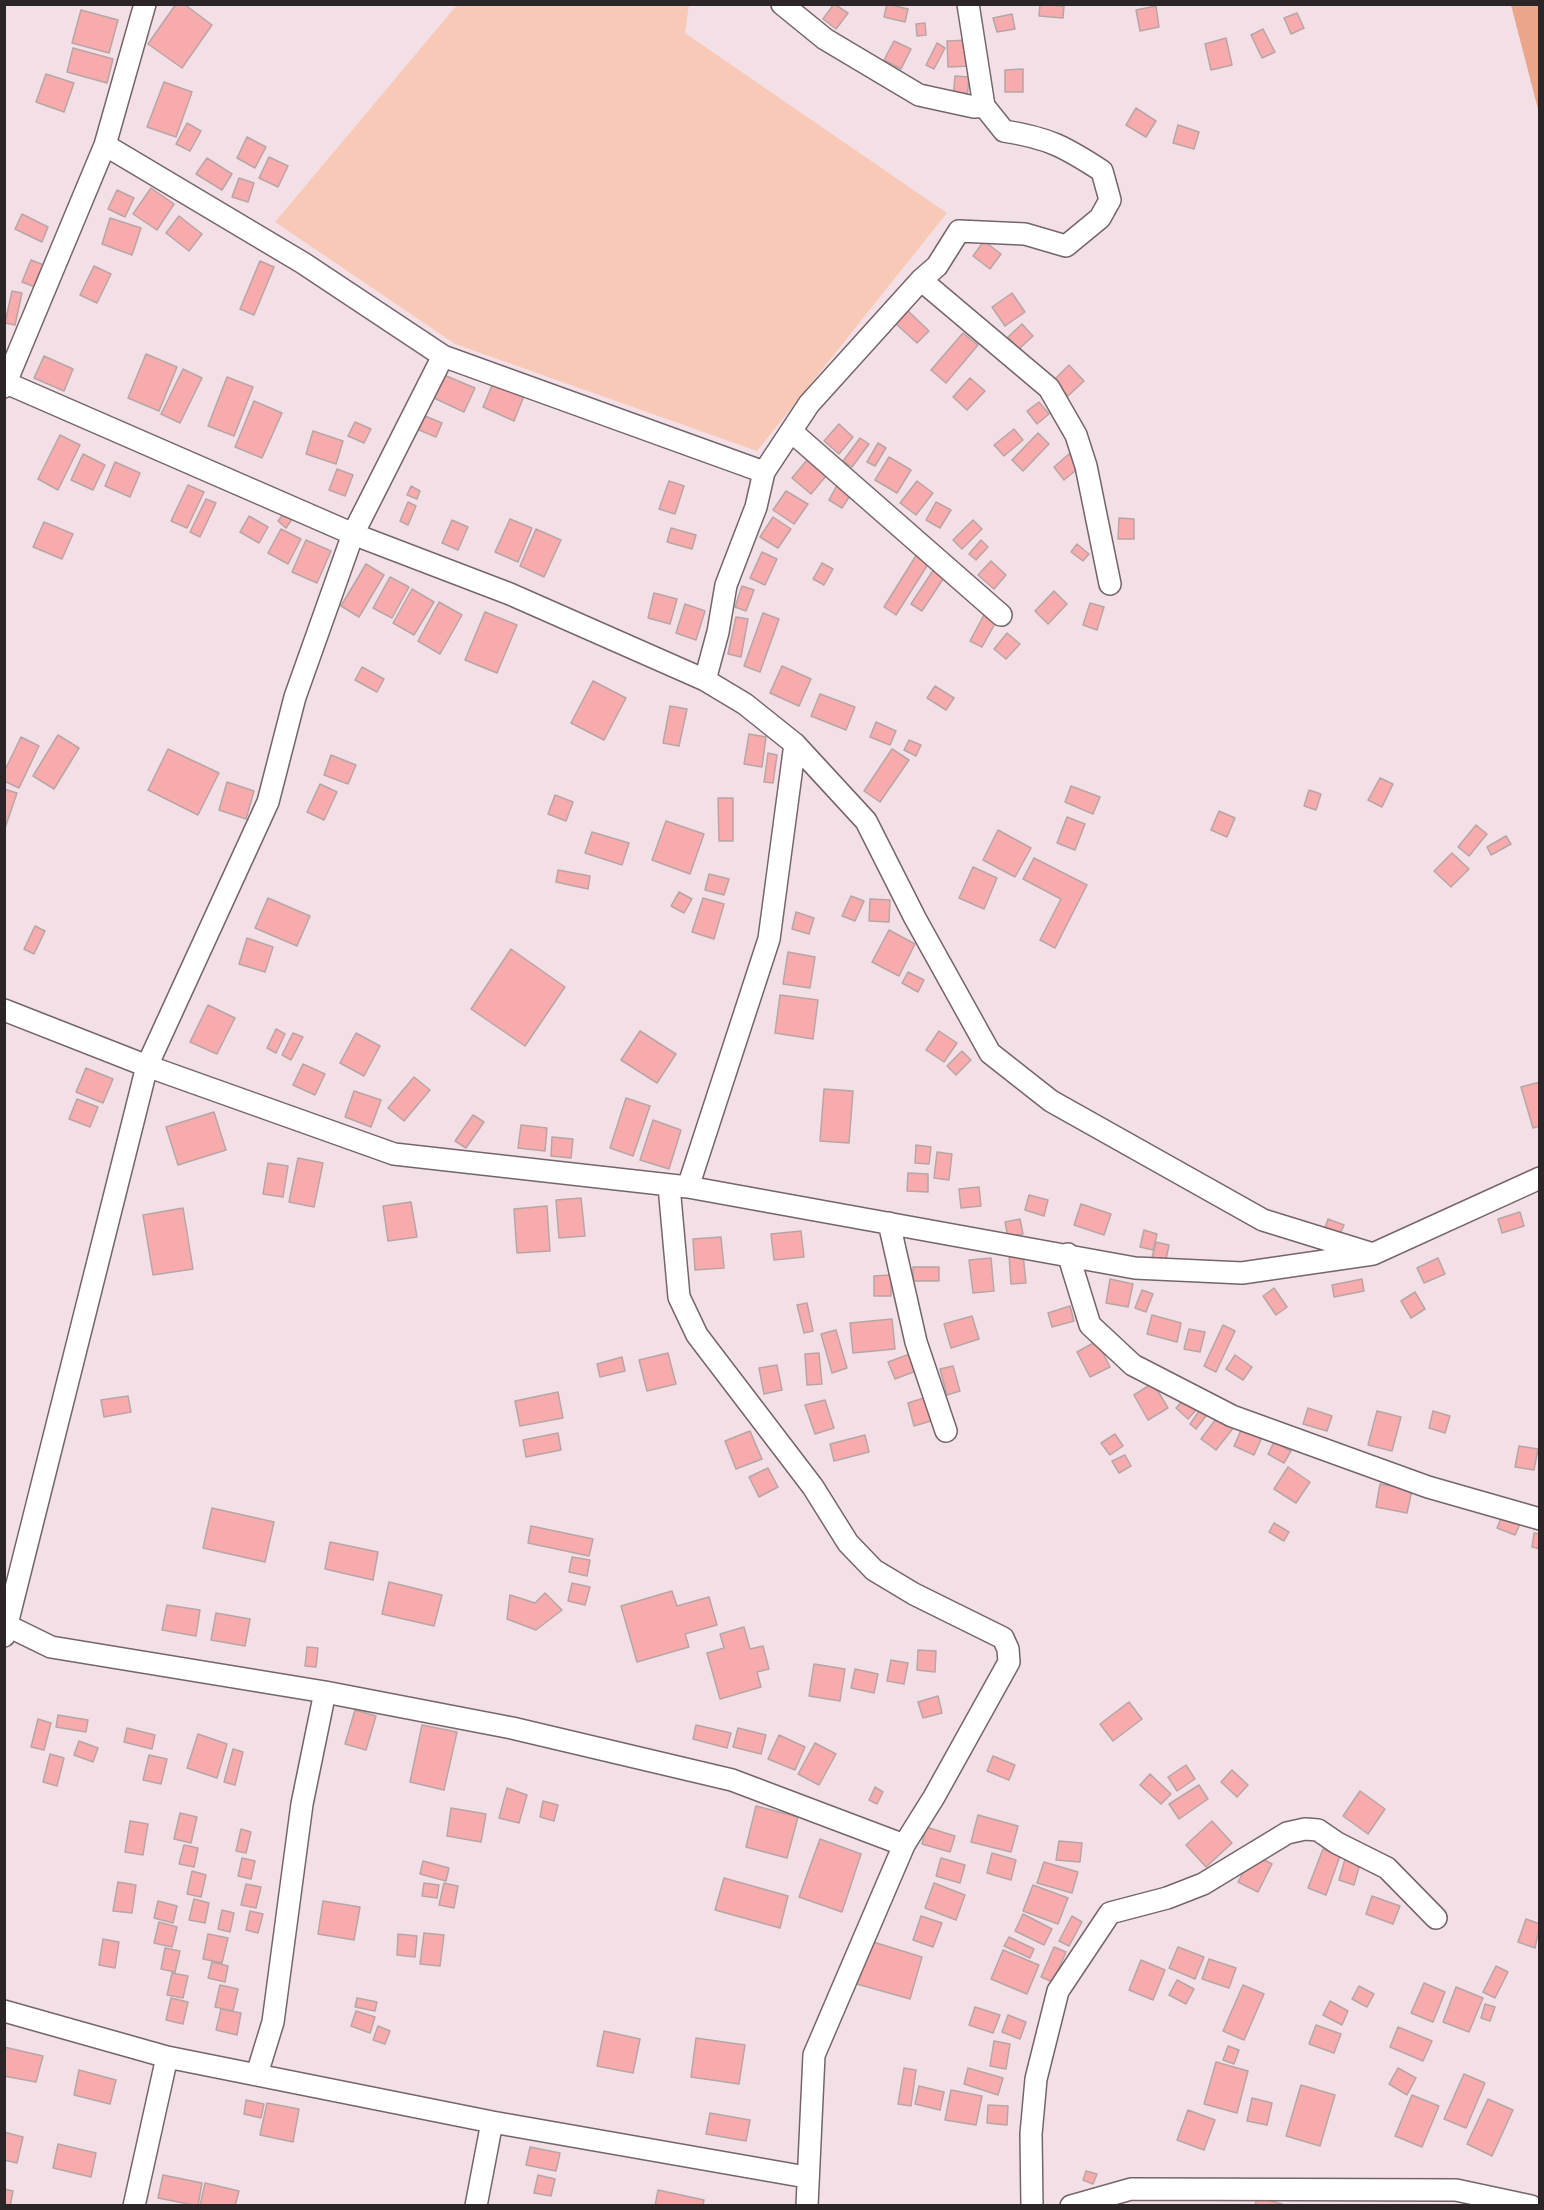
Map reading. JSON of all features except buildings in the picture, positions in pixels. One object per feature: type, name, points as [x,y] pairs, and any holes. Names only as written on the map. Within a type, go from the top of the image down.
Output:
[{"type":"street","points":[[145,4],[105,146],[5,384],[353,534],[510,594],[705,680],[746,704],[795,744],[866,821],[915,918],[990,1053],[1052,1101],[1263,1220],[1373,1254]]},
{"type":"street","points":[[782,4],[825,39],[919,95],[974,107],[984,106]]},
{"type":"street","points":[[705,680],[718,632],[726,585],[756,507],[764,472],[809,404],[921,280],[937,266],[959,231],[1025,234],[1066,246],[1100,218],[1110,200],[1102,171],[1063,145],[1039,136],[1004,131],[984,106],[968,4]]},
{"type":"street","points":[[105,146],[303,263],[443,356],[764,472]]},
{"type":"street","points":[[921,280],[1049,388],[1076,435],[1086,466],[1110,584]]},
{"type":"street","points":[[443,356],[353,534],[295,697],[268,802],[147,1066],[5,1629],[51,1647],[325,1692],[512,1728],[732,1780],[904,1845]]},
{"type":"street","points":[[792,432],[1000,615]]},
{"type":"street","points":[[795,744],[769,939],[678,1186],[679,1297],[697,1335],[813,1487],[848,1543],[874,1570],[914,1594],[1003,1638],[1008,1649],[1009,1662],[934,1797],[904,1845],[814,2055],[806,2177],[807,2205]]},
{"type":"street","points":[[4,1010],[147,1066],[394,1154],[678,1186],[1068,1254],[1135,1268],[1242,1273],[1373,1254],[1539,1178]]},
{"type":"street","points":[[889,1223],[915,1342],[946,1431]]},
{"type":"street","points":[[1068,1254],[1090,1325],[1133,1365],[1232,1416],[1428,1487],[1539,1519]]},
{"type":"street","points":[[257,2074],[273,2022],[302,1804],[325,1692]]},
{"type":"street","points":[[1032,2205],[1031,2133],[1036,2079],[1059,1991],[1110,1913],[1167,1898],[1203,1884],[1287,1833],[1305,1829],[1318,1830],[1387,1868],[1436,1918]]},
{"type":"street","points":[[4,2011],[167,2057],[492,2122],[806,2177]]},
{"type":"street","points":[[134,2205],[167,2057]]},
{"type":"street","points":[[476,2205],[492,2122]]},
{"type":"street","points":[[1071,2205],[1131,2189],[1143,2189],[1456,2190],[1531,2205]]},
{"type":"shaded area","points":[[457,5],[689,5],[685,33],[947,213],[757,451],[455,344],[275,222]]},
{"type":"shaded area","points":[[1511,5],[1539,5],[1539,113]]}]
